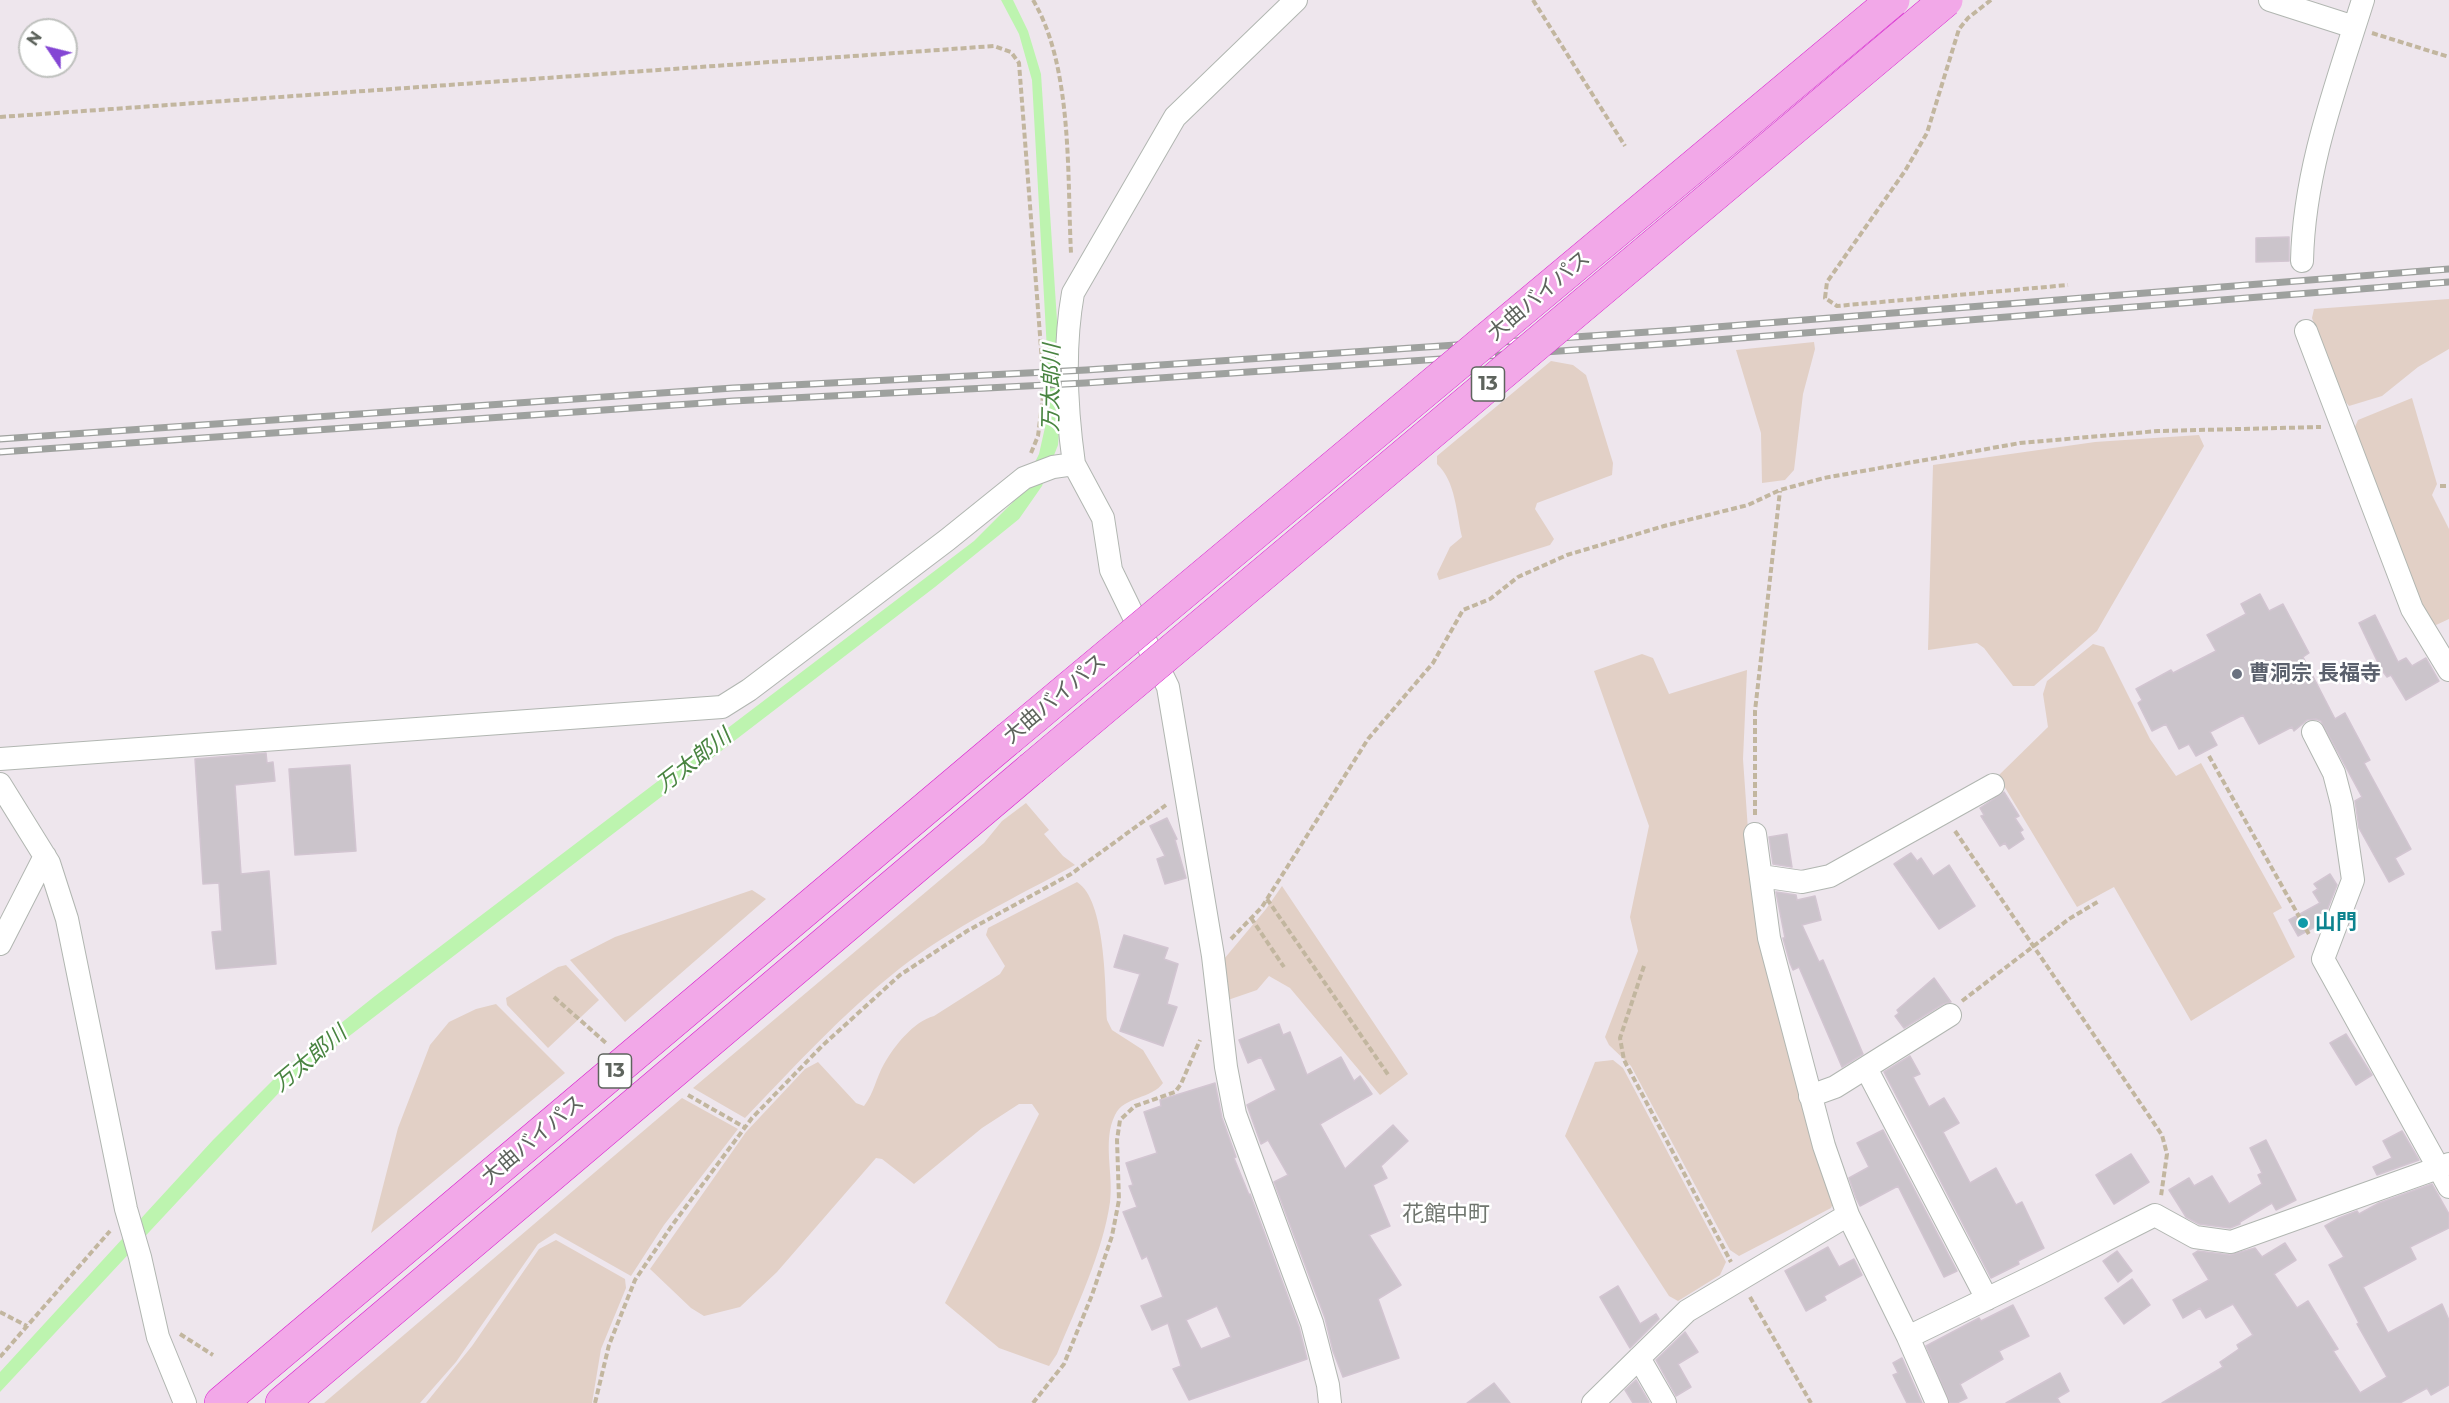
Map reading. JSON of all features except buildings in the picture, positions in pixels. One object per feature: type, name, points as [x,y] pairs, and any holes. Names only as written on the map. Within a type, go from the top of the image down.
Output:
[{"type":"highway","name":"大曲バイパス","points":[[221,1403],[1008,739],[1893,0]]},
{"type":"highway","name":"大曲バイパス","points":[[282,1403],[1031,769],[1946,0]]},
{"type":"street","points":[[1296,0],[1175,117],[1073,293],[1067,325],[1067,415],[1064,465],[1103,518],[1111,570],[1168,687],[1213,956],[1226,1067],[1235,1113],[1312,1323],[1328,1384],[1330,1403]]},
{"type":"street","points":[[2270,0],[2355,27]]},
{"type":"street","points":[[2302,261],[2302,230],[2314,155],[2363,0]]},
{"type":"street","points":[[2306,330],[2412,609],[2449,670]]},
{"type":"street","points":[[0,759],[722,707],[749,690],[815,640],[1020,481],[1064,465]]},
{"type":"street","points":[[1908,1336],[2155,1215],[2195,1237],[2231,1242],[2446,1173],[2324,962],[2330,937],[2354,880],[2342,804],[2334,773],[2313,732]]},
{"type":"street","points":[[0,784],[45,856],[67,919],[127,1210],[158,1337],[185,1403]]},
{"type":"street","points":[[1761,876],[1802,882],[1830,876],[1993,785]]},
{"type":"street","points":[[1755,834],[1768,938],[1810,1096],[1848,1215],[1908,1336],[1937,1403]]},
{"type":"street","points":[[1,941],[45,856]]},
{"type":"street","points":[[1810,1096],[1835,1088],[1950,1015]]},
{"type":"street","points":[[1866,1068],[1987,1299]]},
{"type":"street","points":[[1593,1403],[1687,1311],[1848,1215]]},
{"type":"street","points":[[1639,1358],[1665,1403]]},
{"type":"path","points":[[1033,0],[1042,15],[1058,59],[1065,118],[1073,293]]},
{"type":"path","points":[[1533,0],[1625,146]]},
{"type":"path","points":[[1991,0],[1968,18],[1959,29],[1927,133],[1905,171],[1827,282],[1825,298],[1837,306],[2068,285]]},
{"type":"path","points":[[2355,27],[2449,57]]},
{"type":"path","points":[[0,117],[994,46],[1011,52],[1019,63],[1043,378]]},
{"type":"path","points":[[1020,481],[1038,436],[1043,389]]},
{"type":"path","points":[[1213,956],[1267,899],[1368,739],[1432,663],[1463,610],[1490,599],[1518,577],[1567,555],[1664,525],[1748,505],[1780,490],[1824,478],[2020,443],[2158,430],[2343,425]]},
{"type":"path","points":[[2440,486],[2449,486]]},
{"type":"path","points":[[1755,834],[1755,711],[1780,490]]},
{"type":"path","points":[[2209,756],[2324,962]]},
{"type":"path","points":[[595,1403],[609,1345],[635,1280],[744,1127],[822,1046],[900,975],[967,931],[1071,874],[1186,793]]},
{"type":"path","points":[[1942,813],[2162,1135],[2167,1154],[2159,1217]]},
{"type":"path","points":[[1267,899],[1389,1076]]},
{"type":"path","points":[[1950,1015],[1960,1002],[2069,920],[2100,901]]},
{"type":"path","points":[[1251,918],[1284,967]]},
{"type":"path","points":[[1644,966],[1620,1038],[1624,1060],[1740,1280],[1811,1403]]},
{"type":"path","points":[[554,997],[606,1043]]},
{"type":"path","points":[[1033,1403],[1064,1364],[1092,1295],[1112,1236],[1119,1200],[1117,1140],[1120,1120],[1135,1106],[1175,1092],[1181,1084],[1218,998]]},
{"type":"path","points":[[686,1094],[744,1127]]},
{"type":"path","points":[[0,1357],[100,1245],[127,1210]]},
{"type":"path","points":[[0,1312],[27,1326]]},
{"type":"path","points":[[189,1339],[213,1355]]},
{"type":"shaded area","points":[[2449,299],[2449,349],[2418,367],[2382,396],[2349,406],[2341,396],[2312,318],[2314,309]]},
{"type":"shaded area","points":[[1814,342],[1815,349],[1803,394],[1794,470],[1785,480],[1762,483],[1761,433],[1736,350]]},
{"type":"shaded area","points":[[1551,361],[1573,365],[1586,375],[1613,463],[1612,475],[1537,503],[1535,509],[1554,539],[1550,545],[1439,580],[1437,574],[1450,547],[1462,537],[1452,488],[1437,464],[1437,456]]},
{"type":"shaded area","points":[[2412,398],[2437,484],[2432,495],[2449,529],[2449,619],[2436,625],[2428,620],[2354,429],[2358,420]]},
{"type":"shaded area","points":[[2199,435],[2204,446],[2097,631],[2034,686],[2013,686],[1984,648],[1977,643],[1928,650],[1933,465],[2095,442]]},
{"type":"shaded area","points":[[2093,644],[2104,647],[2150,739],[2176,776],[2201,763],[2282,908],[2273,913],[2295,957],[2191,1021],[2114,887],[2077,907],[1998,776],[2048,727],[2043,694],[2047,681]]},
{"type":"shaded area","points":[[1642,654],[1653,658],[1669,694],[1747,670],[1743,759],[1748,830],[1834,1201],[1831,1208],[1739,1256],[1730,1250],[1631,1066],[1609,1045],[1605,1037],[1638,951],[1630,917],[1649,826],[1594,671]]},
{"type":"shaded area","points":[[1026,803],[1049,830],[1044,834],[1063,856],[1075,865],[963,926],[899,969],[839,1022],[745,1118],[693,1088],[984,843],[1002,821]]},
{"type":"shaded area","points":[[1077,882],[1087,892],[1099,925],[1107,1020],[1112,1030],[1143,1050],[1163,1083],[1152,1092],[1125,1104],[1115,1115],[1109,1136],[1111,1192],[1106,1221],[1095,1260],[1080,1299],[1057,1354],[1049,1366],[999,1348],[945,1303],[1039,1114],[1032,1104],[1019,1104],[982,1128],[914,1184],[882,1159],[876,1158],[777,1272],[740,1307],[704,1316],[691,1308],[650,1269],[746,1132],[805,1069],[818,1062],[856,1103],[864,1106],[884,1064],[905,1035],[919,1023],[1000,974],[1005,966],[986,935],[988,928]]},
{"type":"shaded area","points":[[1282,886],[1408,1074],[1380,1095],[1290,988],[1269,976],[1257,990],[1225,1001],[1224,959]]},
{"type":"shaded area","points":[[752,890],[766,899],[625,1022],[570,960],[615,937]]},
{"type":"shaded area","points":[[566,965],[599,1000],[548,1048],[507,1005],[506,998],[558,967]]},
{"type":"shaded area","points":[[496,1004],[565,1073],[371,1233],[398,1128],[430,1045],[449,1022],[476,1009]]},
{"type":"shaded area","points":[[1613,1060],[1623,1068],[1726,1262],[1720,1275],[1678,1301],[1669,1296],[1565,1136],[1595,1062]]},
{"type":"shaded area","points":[[682,1098],[738,1129],[664,1225],[631,1276],[555,1233],[538,1244],[456,1362],[420,1403],[324,1403]]},
{"type":"shaded area","points":[[556,1240],[625,1279],[626,1288],[601,1349],[592,1403],[426,1403],[472,1346],[539,1249]]},
{"type":"water","name":"万太郎川","points":[[1001,0],[1013,0],[1028,31],[1041,74],[1062,398],[1058,445],[1042,486],[1019,519],[935,587],[288,1083],[0,1392],[0,1372],[213,1140],[286,1067],[375,996],[974,541],[1018,497],[1039,454],[1050,405],[1032,80],[1019,34]]},
{"type":"railway","points":[[0,439],[733,388],[1086,370],[1678,330],[2449,269]]},
{"type":"railway","points":[[0,452],[733,401],[1085,383],[1678,343],[2449,282]]},
{"type":"place","name":"曹洞宗 長福寺","points":[[2237,674]]},
{"type":"place","name":"山門","points":[[2303,923]]},
{"type":"district","name":"花館中町","points":[[1446,1215]]}]
